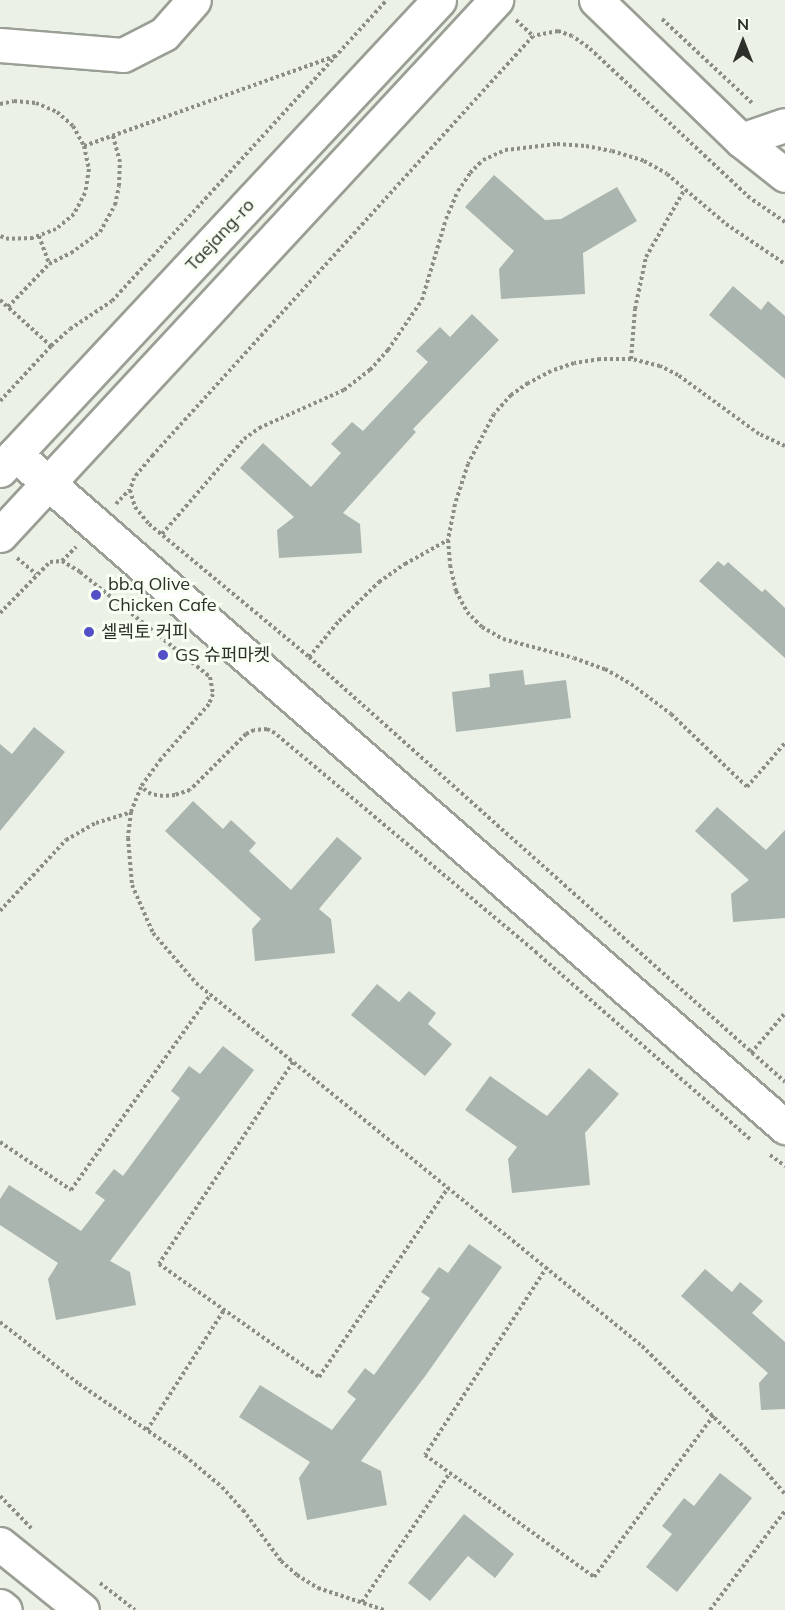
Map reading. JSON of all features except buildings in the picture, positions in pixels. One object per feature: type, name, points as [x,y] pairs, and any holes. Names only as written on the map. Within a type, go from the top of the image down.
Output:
[{"type":"street","points":[[0,45],[123,55],[164,34],[194,0]]},
{"type":"street","name":"Taejang-ro","points":[[7,462],[439,0]]},
{"type":"street","points":[[0,535],[496,0]]},
{"type":"street","points":[[596,0],[741,140],[785,175]]},
{"type":"street","points":[[741,140],[781,126]]},
{"type":"street","points":[[7,462],[48,482],[777,1140]]},
{"type":"street","points":[[0,1544],[81,1610]]},
{"type":"street","points":[[0,1606],[5,1610]]},
{"type":"path","points":[[0,401],[70,329],[112,301],[387,0]]},
{"type":"path","points":[[659,16],[781,126]]},
{"type":"path","points":[[785,222],[750,198],[588,47],[572,36],[558,31],[533,36],[502,67],[134,478],[130,490],[135,507],[162,534],[309,657],[785,1082]]},
{"type":"path","points":[[84,146],[337,56]]},
{"type":"path","points":[[0,104],[14,101],[36,103],[57,112],[73,126],[84,146],[89,169],[85,193],[74,214],[56,230],[39,236],[9,239],[0,236]]},
{"type":"path","points":[[8,307],[49,264],[71,253],[100,232],[116,205],[120,162],[113,136]]},
{"type":"path","points":[[162,534],[244,440],[259,428],[344,390],[370,370],[388,351],[422,300],[446,219],[458,191],[470,173],[483,160],[505,150],[533,146],[586,146],[644,161],[667,174],[755,246],[785,264]]},
{"type":"path","points":[[631,358],[635,309],[646,257],[685,189]]},
{"type":"path","points":[[39,236],[49,264]]},
{"type":"path","points":[[0,300],[51,346]]},
{"type":"path","points":[[785,446],[750,428],[678,375],[660,366],[631,358],[600,358],[574,363],[551,371],[511,395],[494,414],[468,464],[455,504],[448,540],[450,565],[456,591],[467,612],[482,627],[503,639],[574,657],[605,669],[631,684],[671,714],[747,787],[785,743]]},
{"type":"path","points":[[309,657],[339,621],[379,582],[448,540]]},
{"type":"path","points":[[0,613],[50,562],[62,561],[80,572],[210,677],[213,694],[209,704],[161,759],[141,787],[131,812],[128,838],[129,864],[138,904],[153,933],[196,983],[642,1346],[714,1415],[785,1494]]},
{"type":"path","points":[[141,787],[150,794],[163,796],[190,790],[246,735],[254,730],[267,729],[275,733],[537,953],[752,1141]]},
{"type":"path","points":[[0,911],[66,840],[96,823],[131,812]]},
{"type":"path","points":[[0,1142],[71,1190],[211,994]]},
{"type":"path","points":[[751,1053],[785,1013]]},
{"type":"path","points":[[293,1062],[159,1264],[319,1377],[448,1187]]},
{"type":"path","points":[[777,1140],[785,1166]]},
{"type":"path","points":[[547,1267],[425,1455],[594,1577],[714,1415]]},
{"type":"path","points":[[147,1430],[224,1310]]},
{"type":"path","points":[[0,1322],[71,1378],[185,1456],[222,1487],[243,1510],[281,1561],[297,1575],[318,1588],[384,1610]]},
{"type":"path","points":[[362,1602],[449,1474]]},
{"type":"path","points":[[0,1496],[35,1532]]},
{"type":"path","points":[[710,1610],[785,1511]]},
{"type":"path","points":[[93,1578],[135,1610]]},
{"type":"place","name":"bb.q Olive Chicken Cafe","points":[[96,595]]},
{"type":"place","name":"셀렉토 커피","points":[[89,632]]},
{"type":"place","name":"GS 슈퍼마켓","points":[[163,655]]}]
